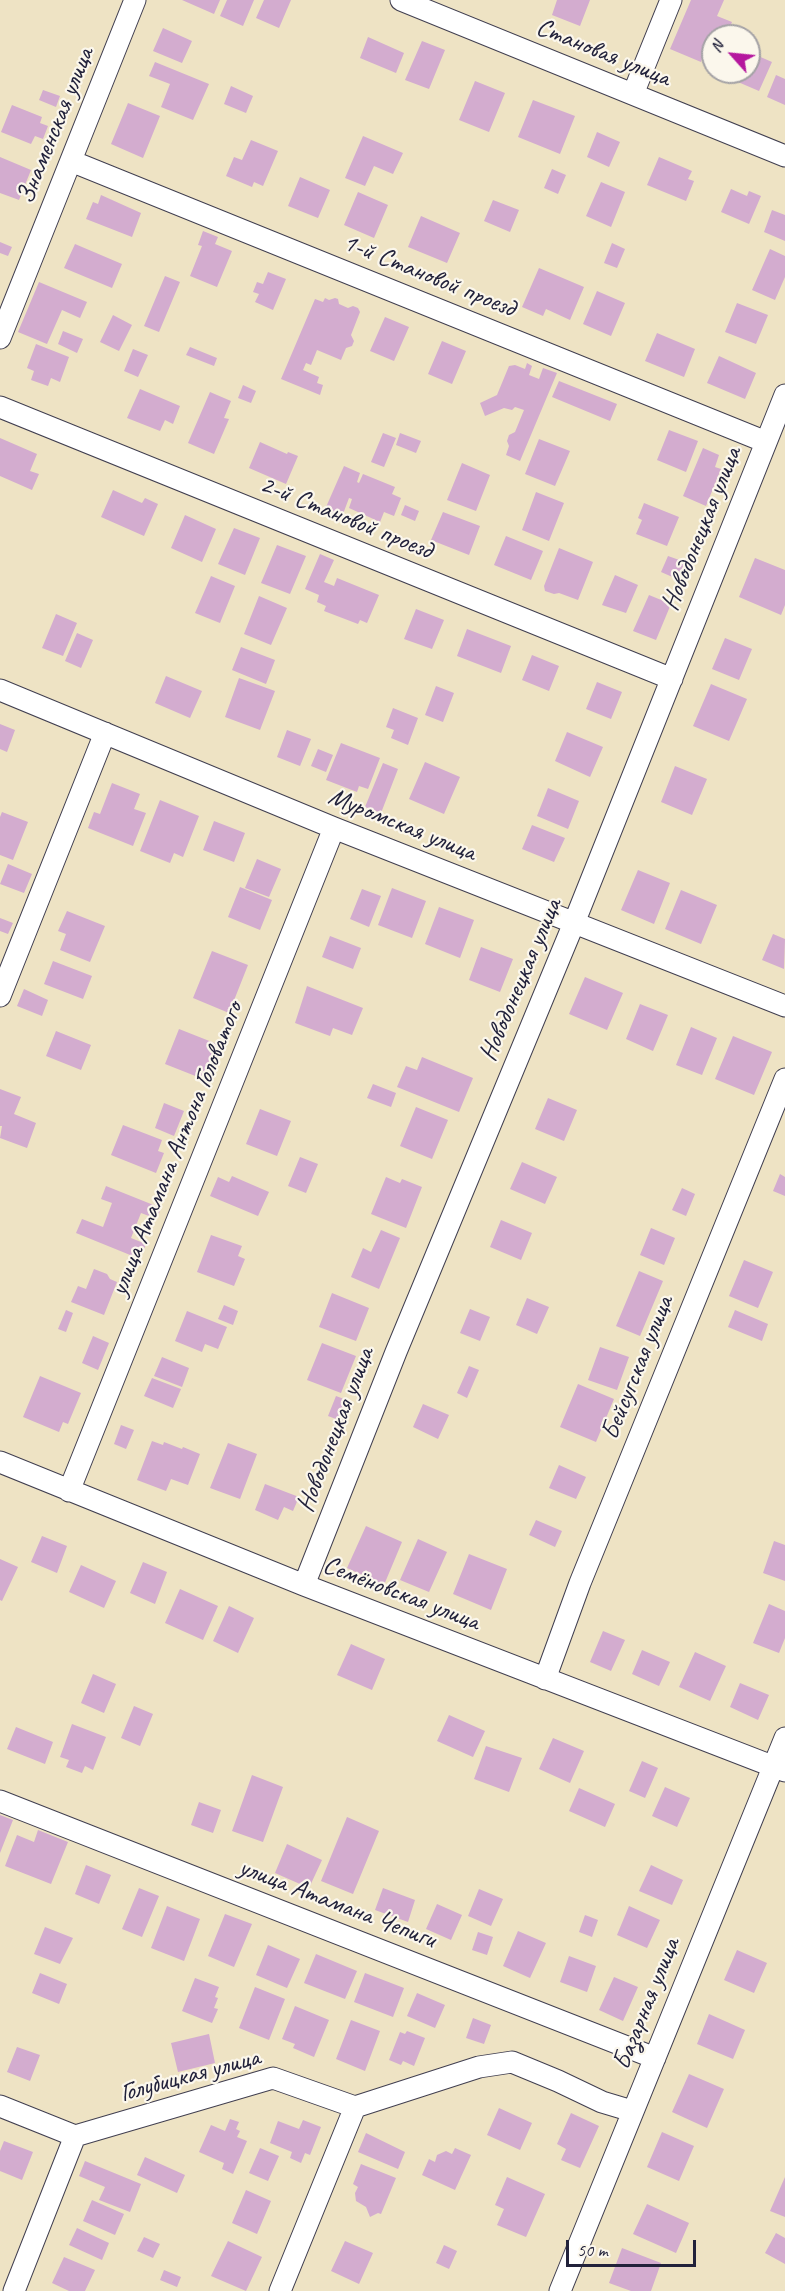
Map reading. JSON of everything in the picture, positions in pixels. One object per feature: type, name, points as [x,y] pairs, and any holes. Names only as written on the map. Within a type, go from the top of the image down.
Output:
[{"type":"street","name":"Знаменская улица","points":[[0,338],[135,0]]},
{"type":"street","name":"Становая улица","points":[[401,0],[785,156]]},
{"type":"street","points":[[633,94],[671,0]]},
{"type":"street","name":"1-й Становой проезд","points":[[71,161],[766,442]]},
{"type":"street","name":"Новодонецкая улица","points":[[304,1585],[396,1352],[574,923],[785,395]]},
{"type":"street","name":"2-й Становой проезд","points":[[0,407],[672,679]]},
{"type":"street","name":"Муромская улица","points":[[0,690],[334,828],[785,1006]]},
{"type":"street","points":[[0,996],[105,733]]},
{"type":"street","name":"улица Атамана Антона Головатого","points":[[69,1491],[334,828]]},
{"type":"street","name":"Бейсугская улица","points":[[545,1678],[579,1583],[785,1079]]},
{"type":"street","name":"Семёновская улица","points":[[0,1462],[304,1585],[779,1769]]},
{"type":"street","name":"Базарная улица","points":[[560,2291],[632,2111],[779,1769],[785,1738]]},
{"type":"street","name":"улица Атамана Чепиги","points":[[0,1801],[655,2058]]},
{"type":"street","points":[[280,2291],[355,2107],[479,2067],[512,2062],[602,2102],[632,2111]]},
{"type":"street","name":"Голубицкая улица","points":[[75,2136],[273,2078],[355,2107]]},
{"type":"street","points":[[0,2106],[75,2136],[14,2291]]},
{"type":"building","points":[[182,0],[220,0],[214,14]]},
{"type":"building","points":[[227,0],[254,0],[243,26],[220,16]]},
{"type":"building","points":[[264,0],[291,0],[279,28],[256,18]]},
{"type":"building","points":[[557,0],[590,0],[580,26],[552,15]]},
{"type":"building","points":[[691,0],[724,0],[717,16],[732,22],[731,24],[701,24],[701,62],[670,49]]},
{"type":"building","points":[[163,28],[192,41],[182,63],[153,51]]},
{"type":"building","points":[[368,37],[404,53],[396,73],[360,58]]},
{"type":"building","points":[[422,41],[445,50],[429,89],[405,80]]},
{"type":"building","points":[[761,57],[772,62],[759,91],[743,84],[761,84]]},
{"type":"building","points":[[155,62],[209,84],[193,120],[161,107],[170,84],[149,76]]},
{"type":"building","points":[[776,75],[785,79],[785,105],[767,97]]},
{"type":"building","points":[[475,81],[505,93],[489,132],[459,120]]},
{"type":"building","points":[[231,86],[253,96],[246,113],[224,104]]},
{"type":"building","points":[[43,90],[60,96],[56,107],[39,100]]},
{"type":"building","points":[[533,100],[575,116],[560,154],[518,137]]},
{"type":"building","points":[[128,103],[160,116],[143,158],[111,144]]},
{"type":"building","points":[[12,105],[42,117],[40,123],[48,126],[43,139],[35,136],[31,144],[1,132]]},
{"type":"building","points":[[597,132],[620,142],[609,167],[587,157]]},
{"type":"building","points":[[363,136],[403,153],[393,174],[374,166],[365,186],[345,178]]},
{"type":"building","points":[[251,140],[278,151],[263,186],[254,182],[252,187],[226,176],[234,157],[242,160]]},
{"type":"building","points":[[0,157],[31,170],[19,200],[0,193]]},
{"type":"building","points":[[659,157],[692,171],[688,179],[694,181],[686,201],[647,185]]},
{"type":"building","points":[[552,169],[566,175],[558,194],[544,188]]},
{"type":"building","points":[[300,177],[330,190],[318,218],[288,206]]},
{"type":"building","points":[[601,182],[625,192],[611,227],[586,216]]},
{"type":"building","points":[[731,189],[747,196],[749,191],[761,196],[749,224],[721,212]]},
{"type":"building","points":[[358,192],[388,205],[374,238],[344,225]]},
{"type":"building","points":[[101,195],[141,213],[132,237],[86,219],[93,202],[98,204]]},
{"type":"building","points":[[493,200],[519,210],[510,232],[484,221]]},
{"type":"building","points":[[772,210],[785,215],[785,241],[764,232]]},
{"type":"building","points":[[421,216],[460,233],[447,263],[408,247]]},
{"type":"building","points":[[203,231],[218,237],[215,244],[232,251],[217,287],[190,276],[202,246],[198,245]]},
{"type":"building","points":[[0,242],[12,247],[8,256],[0,253]]},
{"type":"building","points":[[612,243],[625,249],[617,268],[604,263]]},
{"type":"building","points":[[75,244],[122,264],[112,288],[64,268]]},
{"type":"building","points":[[770,249],[785,256],[785,277],[775,300],[752,290]]},
{"type":"building","points":[[539,268],[584,287],[570,320],[546,309],[543,316],[522,307]]},
{"type":"building","points":[[268,272],[286,279],[273,310],[255,302],[259,294],[253,292],[257,282],[263,284]]},
{"type":"building","points":[[165,276],[180,282],[159,332],[144,326]]},
{"type":"building","points":[[39,282],[87,302],[80,318],[62,310],[47,344],[18,332]]},
{"type":"building","points":[[597,291],[625,303],[611,336],[583,324]]},
{"type":"building","points":[[325,298],[338,299],[339,304],[348,308],[353,306],[360,312],[351,335],[354,341],[352,346],[346,348],[341,360],[317,350],[311,365],[306,363],[303,370],[319,377],[317,383],[323,385],[320,395],[281,379],[315,299],[323,302]]},
{"type":"building","points":[[737,303],[768,315],[756,344],[725,332]]},
{"type":"building","points":[[113,315],[132,325],[119,351],[100,342]]},
{"type":"building","points":[[385,317],[409,327],[394,361],[370,351]]},
{"type":"building","points":[[63,331],[83,339],[77,353],[58,344]]},
{"type":"building","points":[[657,333],[695,349],[684,377],[645,361]]},
{"type":"building","points":[[442,341],[466,351],[452,384],[428,374]]},
{"type":"building","points":[[36,344],[69,357],[60,382],[51,378],[48,386],[31,380],[34,371],[27,368]]},
{"type":"building","points":[[190,347],[217,358],[214,366],[186,355]]},
{"type":"building","points":[[133,349],[148,355],[138,377],[124,371]]},
{"type":"building","points":[[719,356],[756,373],[745,399],[707,383]]},
{"type":"building","points":[[527,363],[532,366],[529,375],[539,379],[543,368],[557,373],[520,461],[506,455],[509,446],[507,441],[509,435],[515,432],[524,410],[515,407],[512,410],[504,408],[485,416],[480,403],[497,395],[509,366],[515,365],[525,369]]},
{"type":"building","points":[[559,381],[617,404],[610,421],[552,397]]},
{"type":"building","points":[[243,385],[256,391],[251,403],[238,398]]},
{"type":"building","points":[[140,389],[180,406],[173,424],[165,420],[160,431],[127,418]]},
{"type":"building","points":[[210,392],[231,401],[224,418],[229,419],[214,454],[188,443]]},
{"type":"building","points":[[669,430],[698,441],[686,472],[657,460]]},
{"type":"building","points":[[383,433],[396,438],[384,467],[371,462]]},
{"type":"building","points":[[400,433],[421,441],[416,453],[396,445]]},
{"type":"building","points":[[0,438],[37,454],[30,471],[39,474],[32,490],[0,476]]},
{"type":"building","points":[[539,439],[570,451],[555,486],[525,474]]},
{"type":"building","points":[[260,442],[287,454],[288,452],[298,456],[286,484],[249,468]]},
{"type":"building","points":[[703,448],[719,455],[715,467],[721,469],[706,506],[683,496]]},
{"type":"building","points":[[462,463],[490,475],[476,511],[447,500]]},
{"type":"building","points":[[344,466],[360,473],[357,482],[359,483],[363,474],[395,487],[392,494],[401,498],[394,516],[384,512],[380,522],[349,508],[352,499],[349,498],[340,522],[323,514]]},
{"type":"building","points":[[113,490],[142,503],[145,498],[158,504],[144,536],[101,517]]},
{"type":"building","points":[[536,492],[564,503],[549,541],[522,530]]},
{"type":"building","points":[[644,503],[679,517],[667,546],[636,534],[642,520],[638,518]]},
{"type":"building","points":[[405,505],[419,511],[415,521],[401,515]]},
{"type":"building","points":[[443,512],[480,526],[469,555],[431,540]]},
{"type":"building","points":[[185,515],[216,529],[202,562],[171,548]]},
{"type":"building","points":[[234,528],[260,538],[245,575],[218,564]]},
{"type":"building","points":[[506,536],[543,551],[531,580],[494,565]]},
{"type":"building","points":[[277,545],[306,556],[290,594],[261,583]]},
{"type":"building","points":[[559,548],[593,562],[578,600],[545,591],[544,586]]},
{"type":"building","points":[[320,554],[334,560],[324,582],[334,586],[337,578],[379,595],[367,623],[360,620],[358,624],[324,611],[326,606],[317,602],[319,595],[305,589]]},
{"type":"building","points":[[668,556],[685,562],[677,579],[661,572]]},
{"type":"building","points":[[755,558],[785,570],[785,605],[781,615],[739,597]]},
{"type":"building","points":[[615,575],[638,585],[626,613],[602,605]]},
{"type":"building","points":[[211,576],[235,586],[220,623],[195,613]]},
{"type":"building","points":[[649,595],[671,604],[656,640],[633,631]]},
{"type":"building","points":[[259,596],[287,608],[271,645],[244,634]]},
{"type":"building","points":[[416,609],[444,620],[432,649],[404,639]]},
{"type":"building","points":[[56,614],[77,623],[63,656],[42,648]]},
{"type":"building","points":[[467,629],[511,646],[501,673],[457,656]]},
{"type":"building","points":[[77,633],[93,640],[81,668],[65,661]]},
{"type":"building","points":[[725,638],[752,649],[739,680],[712,669]]},
{"type":"building","points":[[241,647],[275,660],[266,684],[232,670]]},
{"type":"building","points":[[532,655],[559,666],[549,691],[522,680]]},
{"type":"building","points":[[166,676],[202,691],[190,718],[155,703]]},
{"type":"building","points":[[239,678],[275,691],[260,730],[225,717]]},
{"type":"building","points":[[597,682],[622,692],[611,719],[586,709]]},
{"type":"building","points":[[711,684],[747,699],[729,741],[693,726]]},
{"type":"building","points":[[436,686],[454,693],[443,722],[425,715]]},
{"type":"building","points":[[393,708],[418,718],[408,745],[391,738],[394,730],[386,727]]},
{"type":"building","points":[[0,724],[15,730],[7,752],[0,749]]},
{"type":"building","points":[[287,730],[311,739],[300,766],[277,757]]},
{"type":"building","points":[[567,732],[603,747],[590,777],[555,761]]},
{"type":"building","points":[[341,743],[380,758],[368,789],[359,786],[357,792],[326,780]]},
{"type":"building","points":[[318,749],[333,755],[326,772],[311,766]]},
{"type":"building","points":[[425,762],[460,777],[444,814],[409,799]]},
{"type":"building","points":[[383,763],[398,769],[381,813],[365,807]]},
{"type":"building","points":[[675,766],[707,779],[692,815],[661,802]]},
{"type":"building","points":[[112,783],[140,794],[134,809],[146,813],[133,846],[88,828],[94,812],[100,814]]},
{"type":"building","points":[[548,788],[579,801],[568,829],[537,816]]},
{"type":"building","points":[[160,800],[199,816],[183,857],[174,853],[170,863],[140,851]]},
{"type":"building","points":[[2,812],[28,822],[13,860],[0,855]]},
{"type":"building","points":[[214,821],[245,833],[234,862],[203,850]]},
{"type":"building","points":[[532,825],[565,838],[554,862],[522,849]]},
{"type":"building","points":[[257,859],[281,869],[269,897],[245,888]]},
{"type":"building","points":[[8,864],[32,874],[24,893],[0,884]]},
{"type":"building","points":[[638,870],[670,883],[654,924],[621,910]]},
{"type":"building","points":[[240,887],[272,900],[260,930],[228,917]]},
{"type":"building","points":[[392,888],[426,901],[412,938],[378,925]]},
{"type":"building","points":[[362,889],[381,896],[369,927],[350,919]]},
{"type":"building","points":[[681,890],[717,905],[701,944],[665,929]]},
{"type":"building","points":[[439,907],[474,920],[460,958],[425,944]]},
{"type":"building","points":[[67,911],[105,926],[90,962],[60,950],[66,934],[58,931]]},
{"type":"building","points":[[0,918],[13,923],[8,934],[0,931]]},
{"type":"building","points":[[773,934],[785,939],[784,969],[762,960]]},
{"type":"building","points":[[330,936],[361,948],[353,969],[322,957]]},
{"type":"building","points":[[481,947],[513,959],[500,992],[469,980]]},
{"type":"building","points":[[212,951],[248,965],[229,1013],[193,998]]},
{"type":"building","points":[[53,961],[92,976],[83,999],[44,984]]},
{"type":"building","points":[[585,977],[623,993],[607,1030],[569,1014]]},
{"type":"building","points":[[307,986],[363,1008],[352,1035],[333,1028],[330,1036],[295,1023]]},
{"type":"building","points":[[24,989],[48,1000],[42,1016],[17,1006]]},
{"type":"building","points":[[640,1004],[668,1015],[653,1051],[626,1039]]},
{"type":"building","points":[[691,1027],[717,1038],[702,1075],[676,1065]]},
{"type":"building","points":[[179,1029],[217,1044],[203,1079],[165,1064]]},
{"type":"building","points":[[56,1031],[91,1045],[81,1070],[46,1056]]},
{"type":"building","points":[[733,1036],[772,1052],[754,1095],[715,1079]]},
{"type":"building","points":[[422,1057],[473,1078],[459,1112],[397,1087],[406,1066],[417,1070]]},
{"type":"building","points":[[373,1084],[396,1093],[391,1107],[367,1098]]},
{"type":"building","points":[[0,1089],[21,1097],[14,1114],[36,1123],[27,1148],[0,1138],[2,1126],[0,1126]]},
{"type":"building","points":[[548,1098],[577,1110],[564,1141],[535,1129]]},
{"type":"building","points":[[164,1103],[184,1111],[174,1136],[155,1128]]},
{"type":"building","points":[[416,1107],[448,1120],[432,1159],[400,1146]]},
{"type":"building","points":[[260,1109],[291,1121],[277,1156],[246,1144]]},
{"type":"building","points":[[123,1125],[162,1140],[158,1151],[164,1153],[156,1173],[111,1155]]},
{"type":"building","points":[[300,1157],[318,1164],[306,1193],[288,1186]]},
{"type":"building","points":[[522,1162],[557,1177],[545,1204],[510,1189]]},
{"type":"building","points":[[780,1174],[785,1177],[785,1196],[773,1191]]},
{"type":"building","points":[[232,1176],[269,1192],[258,1216],[210,1196],[218,1177],[229,1182]]},
{"type":"building","points":[[386,1177],[400,1183],[402,1179],[422,1187],[406,1228],[371,1214]]},
{"type":"building","points":[[106,1186],[161,1208],[157,1219],[141,1213],[131,1238],[146,1244],[140,1259],[76,1233],[82,1219],[103,1227],[112,1203],[101,1199]]},
{"type":"building","points":[[682,1188],[695,1194],[686,1216],[672,1210]]},
{"type":"building","points":[[501,1220],[532,1233],[521,1260],[490,1247]]},
{"type":"building","points":[[651,1228],[675,1238],[664,1265],[640,1255]]},
{"type":"building","points":[[381,1230],[400,1238],[379,1289],[351,1277],[363,1248],[371,1252]]},
{"type":"building","points":[[211,1235],[242,1246],[238,1256],[245,1259],[234,1286],[197,1272]]},
{"type":"building","points":[[744,1260],[773,1272],[758,1308],[729,1296]]},
{"type":"building","points":[[94,1269],[107,1274],[110,1279],[117,1282],[104,1315],[71,1302],[78,1286],[86,1289]]},
{"type":"building","points":[[639,1271],[663,1281],[640,1336],[616,1326]]},
{"type":"building","points":[[332,1293],[369,1308],[356,1341],[319,1327]]},
{"type":"building","points":[[527,1298],[549,1307],[537,1334],[516,1325]]},
{"type":"building","points":[[224,1305],[238,1311],[233,1325],[218,1319]]},
{"type":"building","points":[[470,1309],[490,1317],[480,1341],[460,1333]]},
{"type":"building","points":[[66,1310],[73,1313],[66,1332],[58,1329]]},
{"type":"building","points":[[735,1310],[768,1324],[762,1341],[728,1327]]},
{"type":"building","points":[[187,1311],[227,1327],[218,1349],[205,1344],[202,1352],[175,1341]]},
{"type":"building","points":[[93,1336],[109,1343],[98,1370],[82,1363]]},
{"type":"building","points":[[322,1343],[356,1356],[341,1393],[307,1380]]},
{"type":"building","points":[[600,1347],[629,1357],[617,1390],[588,1380]]},
{"type":"building","points":[[162,1357],[189,1368],[182,1387],[154,1376]]},
{"type":"building","points":[[469,1366],[479,1370],[467,1398],[457,1393]]},
{"type":"building","points":[[40,1376],[81,1393],[68,1424],[63,1422],[59,1432],[23,1417]]},
{"type":"building","points":[[152,1378],[181,1389],[173,1408],[144,1396]]},
{"type":"building","points":[[578,1384],[614,1399],[596,1442],[560,1427]]},
{"type":"building","points":[[336,1396],[352,1402],[344,1422],[328,1416]]},
{"type":"building","points":[[423,1404],[449,1415],[438,1439],[413,1427]]},
{"type":"building","points":[[121,1425],[134,1430],[126,1449],[114,1444]]},
{"type":"building","points":[[152,1441],[163,1445],[164,1442],[182,1449],[183,1447],[200,1454],[188,1485],[171,1479],[166,1491],[137,1480]]},
{"type":"building","points":[[228,1443],[257,1454],[240,1499],[210,1488]]},
{"type":"building","points":[[559,1465],[586,1477],[576,1499],[549,1488]]},
{"type":"building","points":[[265,1484],[299,1497],[293,1511],[284,1507],[278,1520],[255,1510]]},
{"type":"building","points":[[536,1520],[562,1531],[555,1547],[529,1535]]},
{"type":"building","points":[[366,1526],[402,1542],[384,1585],[347,1568]]},
{"type":"building","points":[[42,1536],[67,1546],[57,1573],[31,1562]]},
{"type":"building","points":[[418,1539],[447,1552],[429,1592],[400,1580]]},
{"type":"building","points":[[774,1541],[785,1545],[785,1581],[763,1573]]},
{"type":"building","points":[[469,1554],[507,1569],[491,1610],[453,1594]]},
{"type":"building","points":[[0,1559],[18,1567],[2,1601],[0,1600]]},
{"type":"building","points":[[143,1562],[167,1572],[155,1604],[130,1593]]},
{"type":"building","points":[[81,1565],[116,1581],[104,1608],[69,1592]]},
{"type":"building","points":[[180,1589],[218,1606],[203,1640],[165,1623]]},
{"type":"building","points":[[769,1604],[785,1611],[785,1638],[779,1653],[753,1643]]},
{"type":"building","points":[[229,1606],[254,1618],[238,1653],[213,1641]]},
{"type":"building","points":[[603,1631],[625,1640],[611,1671],[590,1662]]},
{"type":"building","points":[[351,1644],[385,1659],[372,1690],[337,1675]]},
{"type":"building","points":[[642,1650],[670,1662],[659,1686],[632,1674]]},
{"type":"building","points":[[695,1652],[726,1666],[710,1701],[679,1687]]},
{"type":"building","points":[[93,1674],[116,1684],[104,1713],[81,1703]]},
{"type":"building","points":[[740,1683],[769,1695],[758,1720],[730,1707]]},
{"type":"building","points":[[134,1706],[153,1714],[140,1746],[121,1738]]},
{"type":"building","points":[[449,1715],[485,1731],[473,1757],[437,1741]]},
{"type":"building","points":[[72,1724],[106,1737],[93,1770],[85,1766],[82,1773],[66,1767],[69,1760],[60,1757]]},
{"type":"building","points":[[16,1727],[53,1742],[45,1764],[7,1749]]},
{"type":"building","points":[[553,1738],[584,1751],[570,1783],[539,1769]]},
{"type":"building","points":[[486,1746],[522,1758],[509,1792],[474,1779]]},
{"type":"building","points":[[642,1761],[658,1768],[645,1798],[629,1791]]},
{"type":"building","points":[[252,1775],[283,1787],[263,1842],[232,1831]]},
{"type":"building","points":[[665,1787],[690,1798],[677,1827],[652,1816]]},
{"type":"building","points":[[579,1788],[615,1804],[605,1827],[569,1811]]},
{"type":"building","points":[[199,1802],[221,1810],[213,1833],[191,1825]]},
{"type":"building","points":[[0,1815],[13,1820],[0,1853]]},
{"type":"building","points":[[347,1817],[379,1831],[353,1894],[321,1881]]},
{"type":"building","points":[[38,1830],[68,1842],[51,1884],[5,1866],[17,1835],[34,1842]]},
{"type":"building","points":[[287,1844],[322,1860],[309,1888],[275,1873]]},
{"type":"building","points":[[86,1865],[111,1875],[99,1904],[75,1894]]},
{"type":"building","points":[[651,1865],[683,1880],[672,1905],[639,1891]]},
{"type":"building","points":[[139,1888],[159,1896],[142,1937],[122,1929]]},
{"type":"building","points":[[383,1888],[415,1900],[408,1922],[375,1910]]},
{"type":"building","points":[[479,1889],[503,1899],[491,1926],[468,1916]]},
{"type":"building","points":[[437,1904],[462,1915],[451,1940],[426,1929]]},
{"type":"building","points":[[167,1906],[200,1919],[184,1961],[151,1948]]},
{"type":"building","points":[[629,1906],[660,1920],[647,1948],[617,1935]]},
{"type":"building","points":[[225,1914],[252,1924],[234,1967],[208,1956]]},
{"type":"building","points":[[585,1915],[598,1920],[592,1937],[579,1932]]},
{"type":"building","points":[[45,1927],[73,1938],[60,1964],[34,1954]]},
{"type":"building","points":[[518,1931],[546,1943],[530,1978],[503,1966]]},
{"type":"building","points":[[478,1932],[493,1937],[487,1955],[472,1950]]},
{"type":"building","points":[[268,1945],[300,1959],[287,1988],[256,1975]]},
{"type":"building","points":[[737,1950],[767,1963],[754,1993],[724,1980]]},
{"type":"building","points":[[316,1954],[357,1971],[345,1999],[304,1983]]},
{"type":"building","points":[[569,1956],[596,1966],[587,1992],[560,1982]]},
{"type":"building","points":[[40,1973],[67,1984],[59,2004],[32,1993]]},
{"type":"building","points":[[365,1973],[404,1988],[393,2017],[354,2002]]},
{"type":"building","points":[[614,1977],[638,1987],[623,2021],[599,2010]]},
{"type":"building","points":[[195,1978],[219,1987],[214,2008],[218,2009],[212,2023],[182,2011]]},
{"type":"building","points":[[255,1987],[285,1999],[269,2040],[239,2028]]},
{"type":"building","points":[[417,1993],[445,2005],[435,2028],[407,2016]]},
{"type":"building","points":[[295,2006],[329,2020],[314,2057],[293,2048],[295,2044],[282,2039]]},
{"type":"building","points":[[709,2014],[745,2030],[733,2059],[697,2044]]},
{"type":"building","points":[[473,2018],[491,2025],[484,2044],[466,2038]]},
{"type":"building","points":[[351,2020],[380,2031],[365,2071],[336,2059]]},
{"type":"building","points":[[407,2031],[425,2038],[414,2066],[403,2061],[401,2065],[389,2060],[400,2032],[405,2034]]},
{"type":"building","points":[[209,2034],[215,2063],[178,2072],[171,2043]]},
{"type":"building","points":[[17,2047],[40,2055],[30,2081],[7,2072]]},
{"type":"building","points":[[689,2074],[724,2089],[707,2128],[672,2112]]},
{"type":"building","points":[[499,2108],[532,2123],[520,2150],[487,2135]]},
{"type":"building","points":[[571,2113],[599,2126],[580,2168],[561,2160],[566,2149],[557,2144]]},
{"type":"building","points":[[230,2119],[239,2122],[236,2129],[240,2131],[237,2137],[247,2141],[233,2174],[222,2169],[224,2163],[199,2152],[211,2125],[225,2131]]},
{"type":"building","points":[[303,2120],[321,2127],[310,2155],[305,2153],[301,2163],[290,2158],[292,2152],[270,2143],[278,2121],[299,2129]]},
{"type":"building","points":[[662,2132],[694,2146],[679,2181],[647,2167]]},
{"type":"building","points":[[366,2133],[405,2152],[398,2169],[358,2152]]},
{"type":"building","points":[[4,2141],[33,2152],[22,2180],[0,2171],[0,2151]]},
{"type":"building","points":[[260,2148],[279,2156],[268,2181],[249,2173]]},
{"type":"building","points":[[455,2148],[471,2155],[455,2190],[422,2175],[429,2159],[435,2162],[437,2155],[446,2151],[452,2154]]},
{"type":"building","points":[[145,2157],[185,2175],[177,2193],[137,2175]]},
{"type":"building","points":[[85,2161],[141,2184],[130,2212],[99,2200],[105,2187],[79,2176]]},
{"type":"building","points":[[361,2164],[396,2178],[381,2214],[370,2217],[366,2207],[356,2201],[355,2193],[358,2187],[353,2184]]},
{"type":"building","points":[[507,2177],[545,2194],[526,2237],[497,2225],[504,2209],[495,2205]]},
{"type":"building","points":[[785,2177],[785,2217],[770,2211]]},
{"type":"building","points":[[246,2190],[271,2201],[257,2234],[232,2223]]},
{"type":"building","points":[[92,2200],[124,2214],[115,2235],[83,2221]]},
{"type":"building","points":[[647,2204],[689,2223],[676,2253],[633,2234]]},
{"type":"building","points":[[77,2228],[109,2243],[102,2260],[69,2245]]},
{"type":"building","points":[[776,2233],[785,2238],[785,2264],[765,2253]]},
{"type":"building","points":[[144,2237],[160,2244],[153,2258],[137,2251]]},
{"type":"building","points":[[228,2241],[262,2257],[246,2291],[211,2276]]},
{"type":"building","points":[[345,2241],[373,2253],[359,2284],[331,2271]]},
{"type":"building","points":[[444,2245],[457,2251],[449,2269],[436,2263]]},
{"type":"building","points":[[622,2248],[661,2263],[651,2291],[631,2291],[609,2283]]},
{"type":"building","points":[[64,2257],[95,2270],[85,2291],[69,2291],[52,2283]]},
{"type":"building","points":[[164,2270],[181,2277],[177,2287],[160,2280]]}]
